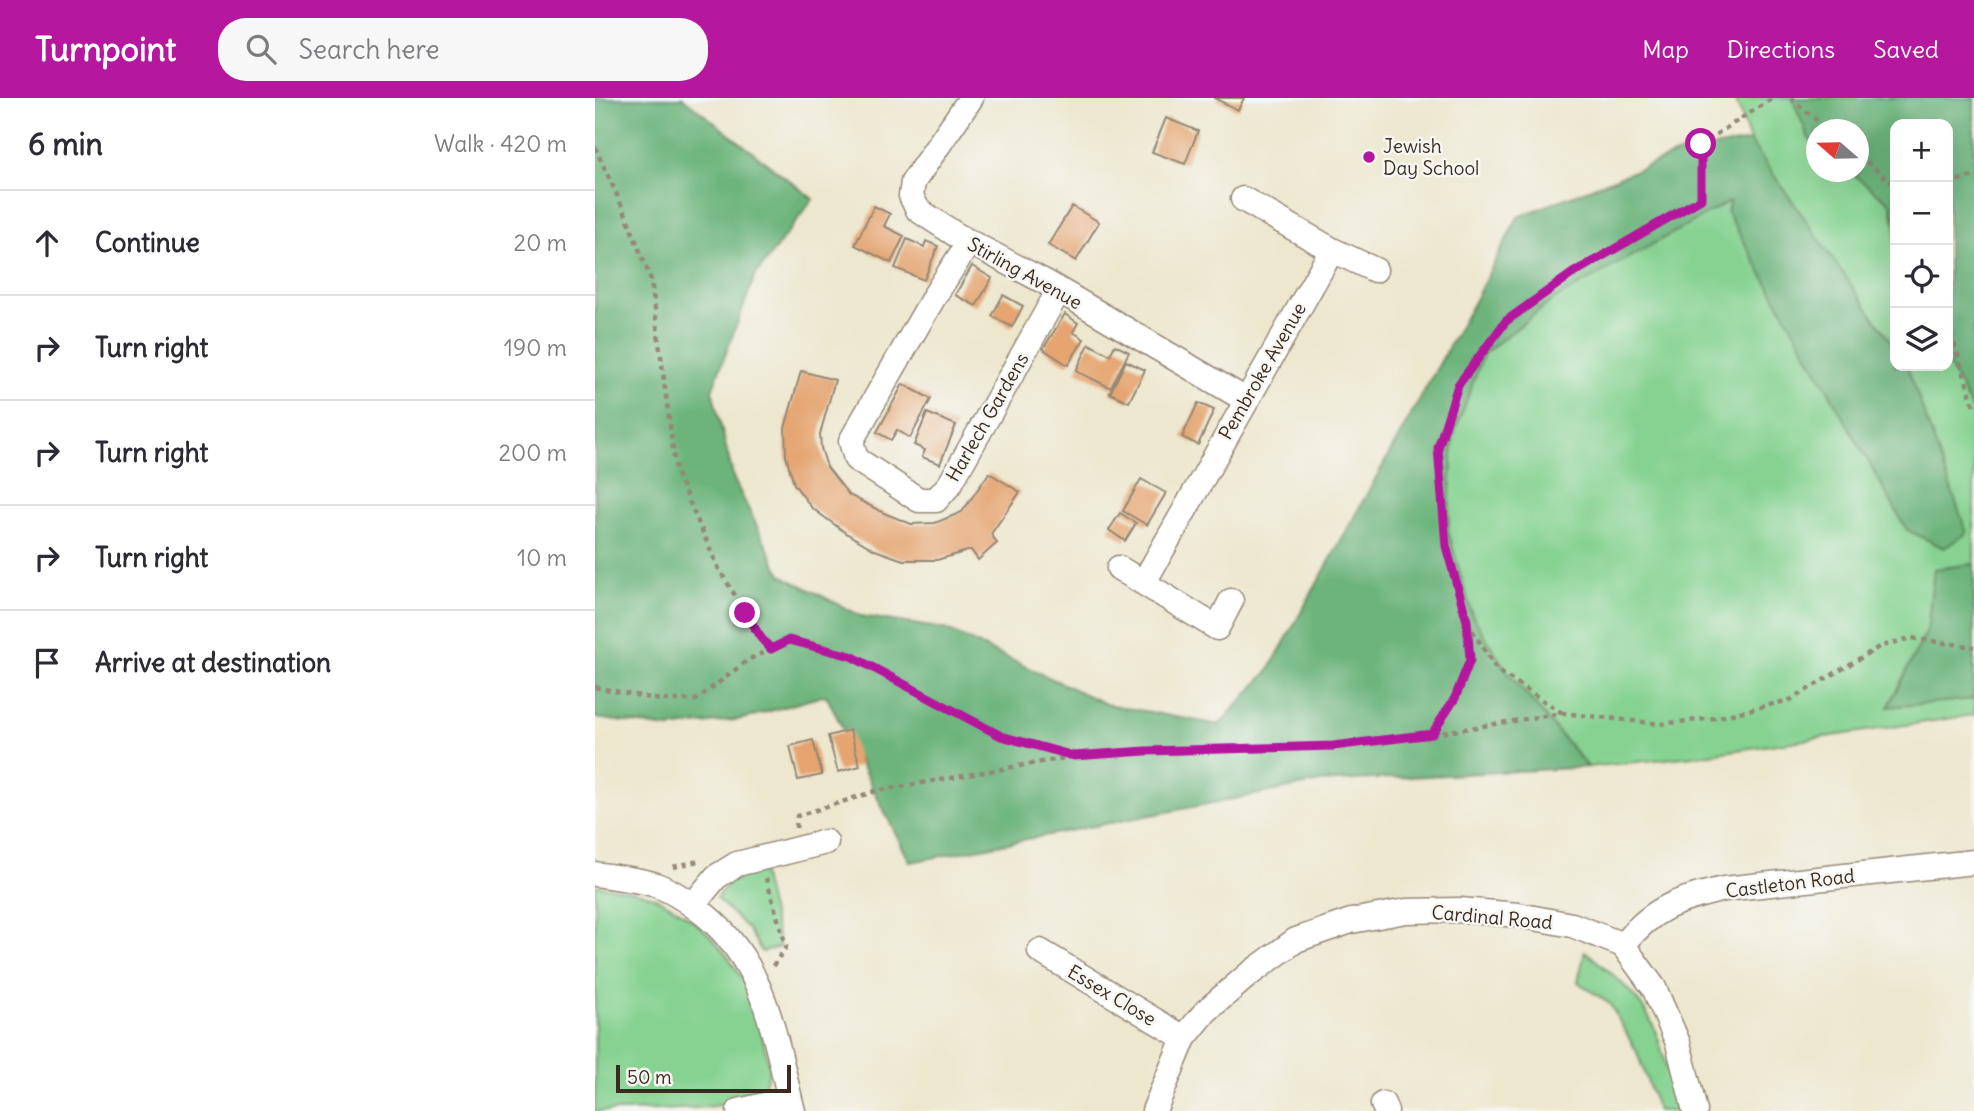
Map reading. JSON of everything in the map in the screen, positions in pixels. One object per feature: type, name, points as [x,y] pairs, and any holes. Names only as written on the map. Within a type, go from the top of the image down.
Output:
[{"type":"street","name":"Stirling Avenue","points":[[971,98],[913,182],[911,196],[918,210],[969,242],[1059,290],[1246,400]]},
{"type":"street","points":[[1243,199],[1332,250],[1375,270]]},
{"type":"street","name":"Harlech Gardens","points":[[969,242],[935,295],[851,441],[856,459],[919,500],[936,500],[950,484],[1059,290]]},
{"type":"street","name":"Pembroke Avenue","points":[[1144,582],[1332,250]]},
{"type":"street","points":[[1119,568],[1217,628],[1231,601]]},
{"type":"street","points":[[693,905],[716,877],[737,864],[826,842]]},
{"type":"street","name":"Castleton Road","points":[[1623,946],[1639,925],[1660,909],[1711,892],[1974,862]]},
{"type":"street","points":[[595,874],[654,884],[693,905],[723,930],[746,960],[764,996],[792,1105],[739,1111]]},
{"type":"street","name":"Cardinal Road","points":[[1154,1111],[1184,1038],[1206,1011],[1296,940],[1351,921],[1406,911],[1460,910],[1518,915],[1572,925],[1623,946]]},
{"type":"street","points":[[1623,946],[1654,988],[1678,1043],[1695,1111]]},
{"type":"street","name":"Essex Close","points":[[1040,951],[1184,1038]]},
{"type":"path","points":[[1432,734],[1455,698],[1470,660],[1467,621],[1446,546],[1438,448],[1458,385],[1506,321],[1573,273],[1701,199],[1701,144],[1773,98]]},
{"type":"path","points":[[1791,98],[1815,119]]},
{"type":"path","points":[[595,147],[626,215],[651,280],[676,472],[719,569],[756,630],[771,649]]},
{"type":"path","points":[[1869,164],[1890,182]]},
{"type":"path","points":[[1952,182],[1974,176]]},
{"type":"path","points":[[1953,340],[1974,406]]},
{"type":"path","points":[[1467,621],[1497,670],[1563,713]]},
{"type":"path","points":[[876,791],[1074,756],[1145,751],[1333,746],[1432,734],[1563,713],[1660,724],[1715,718],[1790,701],[1879,647],[1910,638],[1974,647]]},
{"type":"path","points":[[595,687],[660,700],[697,699],[748,660],[789,640],[851,656],[1001,736],[1074,756]]},
{"type":"path","points":[[761,859],[786,947],[772,967]]},
{"type":"green space","points":[[595,98],[683,98],[813,199],[755,276],[712,390],[734,480],[781,575],[861,616],[945,629],[1106,704],[1219,725],[1269,670],[1476,298],[1518,217],[1682,152],[1750,141],[1890,340],[1890,371],[1909,371],[1967,533],[1944,548],[1907,530],[1727,212],[1730,201],[1553,300],[1484,353],[1453,437],[1448,531],[1472,615],[1507,672],[1588,767],[1320,782],[910,862],[826,695],[742,719],[669,728],[595,718]]},
{"type":"green space","points":[[1735,98],[1974,98],[1974,715],[1703,755],[1588,767],[1507,672],[1472,615],[1448,531],[1453,437],[1483,354],[1553,300],[1612,266],[1750,141]]},
{"type":"green space","points":[[1792,98],[1974,98],[1974,413],[1952,371],[1953,119],[1890,119],[1890,203],[1863,182],[1869,182],[1869,119],[1806,119],[1806,132]]},
{"type":"green space","points":[[1974,564],[1974,699],[1888,707],[1927,631],[1934,569]]},
{"type":"green space","points":[[761,869],[780,947],[762,952],[748,929],[716,898],[730,881]]},
{"type":"green space","points":[[595,885],[635,891],[678,910],[705,932],[728,957],[750,996],[770,1069],[759,1094],[747,1100],[706,1107],[595,1111]]},
{"type":"green space","points":[[1585,951],[1628,990],[1649,1017],[1662,1052],[1678,1111],[1658,1111],[1637,1052],[1610,1004],[1578,982]]},
{"type":"building","points":[[1214,98],[1244,98],[1238,110]]},
{"type":"building","points":[[1166,118],[1198,131],[1185,164],[1152,152]]},
{"type":"building","points":[[874,206],[890,214],[884,226],[904,236],[891,263],[855,245]]},
{"type":"building","points":[[1072,206],[1099,222],[1076,261],[1048,245]]},
{"type":"building","points":[[907,239],[924,247],[926,241],[938,246],[924,280],[895,268]]},
{"type":"building","points":[[972,266],[992,278],[976,306],[955,295]]},
{"type":"building","points":[[1003,295],[1023,306],[1012,327],[992,316]]},
{"type":"building","points":[[1065,314],[1078,323],[1073,332],[1084,339],[1068,365],[1043,349]]},
{"type":"building","points":[[1089,344],[1110,355],[1115,345],[1129,352],[1111,388],[1076,371]]},
{"type":"building","points":[[1126,361],[1145,370],[1129,402],[1110,393]]},
{"type":"building","points":[[801,371],[835,380],[820,434],[821,448],[827,467],[849,495],[911,524],[935,523],[962,512],[989,473],[1020,492],[991,534],[997,543],[978,560],[971,550],[937,560],[903,560],[875,550],[812,508],[794,484],[786,456],[785,428]]},
{"type":"building","points":[[903,384],[931,399],[910,438],[897,430],[891,440],[877,432]]},
{"type":"building","points":[[1198,403],[1214,410],[1198,445],[1182,437]]},
{"type":"building","points":[[927,413],[956,425],[940,464],[922,457],[925,450],[914,445]]},
{"type":"building","points":[[1141,479],[1166,493],[1147,525],[1123,511]]},
{"type":"building","points":[[1120,513],[1136,523],[1125,541],[1109,530]]},
{"type":"building","points":[[850,730],[860,766],[838,772],[828,736]]},
{"type":"building","points":[[813,740],[822,775],[798,780],[790,746]]},
{"type":"place","name":"Jewish Day School","points":[[1369,157]]},
{"type":"route","points":[[745,613],[771,649],[789,640],[851,656],[1001,736],[1074,756],[1269,746],[1333,746],[1432,734],[1455,698],[1470,660],[1467,621],[1446,546],[1438,448],[1458,385],[1506,321],[1573,273],[1701,199],[1701,144]]}]
